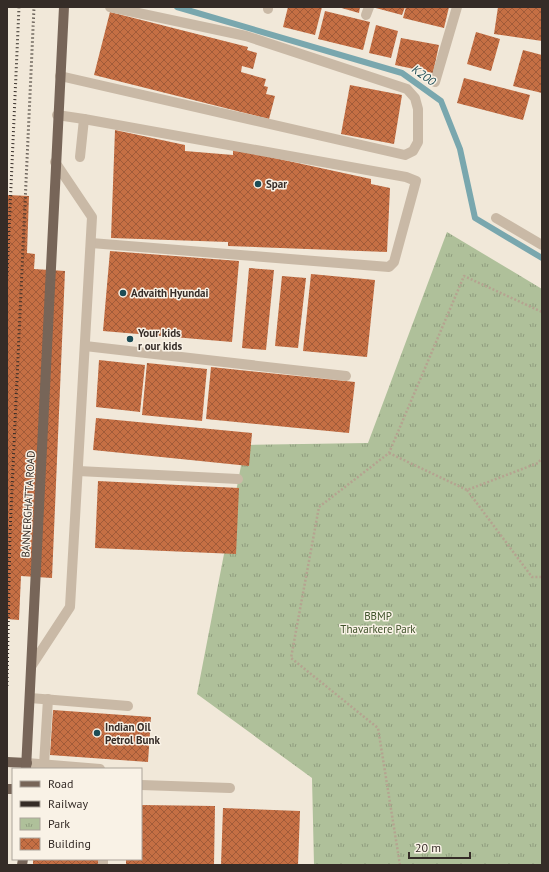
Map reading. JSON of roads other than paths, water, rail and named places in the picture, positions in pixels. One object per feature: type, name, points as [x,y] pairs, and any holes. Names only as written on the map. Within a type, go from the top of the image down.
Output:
[{"type":"main road","points":[[57,115],[64,7]]},
{"type":"main road","name":"BANNERGHATTA ROAD","points":[[27,766],[43,461],[57,115]]},
{"type":"main road","points":[[7,762],[27,766]]},
{"type":"street","points":[[60,76],[405,155],[413,151],[418,142],[418,109],[415,98],[407,89],[246,36],[110,7]]},
{"type":"street","points":[[435,82],[457,7]]},
{"type":"street","points":[[57,115],[406,177],[416,181],[394,262],[389,267],[91,243]]},
{"type":"street","points":[[80,157],[84,119]]},
{"type":"street","points":[[32,665],[70,607],[91,243],[92,216],[55,162]]},
{"type":"street","points":[[496,218],[542,245]]},
{"type":"street","points":[[85,346],[346,376]]},
{"type":"street","points":[[78,471],[238,479]]},
{"type":"street","points":[[30,698],[128,706]]},
{"type":"street","points":[[44,765],[48,699]]},
{"type":"street","points":[[27,766],[44,765],[86,768]]},
{"type":"street","points":[[142,785],[230,788]]},
{"type":"waterway","name":"K200","points":[[177,7],[402,73],[441,101],[460,149],[475,218],[542,258]]},
{"type":"railway","points":[[7,276],[19,7]]},
{"type":"railway","points":[[7,686],[10,533],[34,7]]},
{"type":"place","name":"Spar","points":[[258,184]]},
{"type":"place","name":"Advaith Hyundai","points":[[123,293]]},
{"type":"place","name":"Your kids r our kids","points":[[130,339]]},
{"type":"place","name":"Indian Oil Petrol Bunk","points":[[97,733]]},
{"type":"park label","name":"BBMP Thavarkere Park","points":[[378,622]]}]
